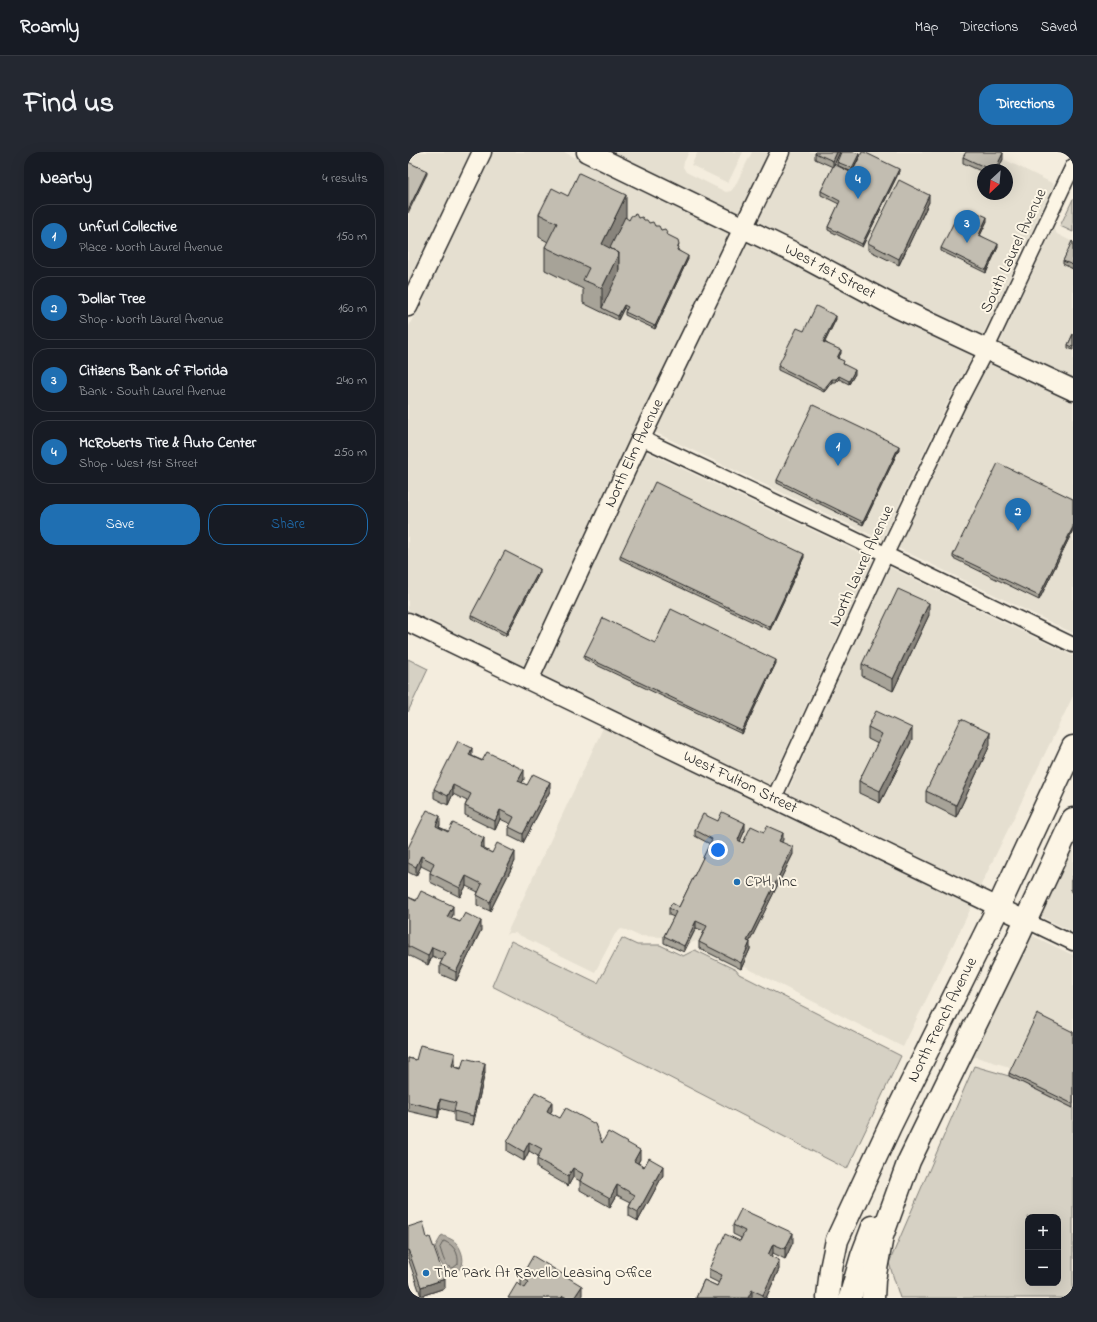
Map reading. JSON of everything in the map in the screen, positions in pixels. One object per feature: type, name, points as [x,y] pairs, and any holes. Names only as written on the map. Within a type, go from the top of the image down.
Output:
[{"type":"main road","name":"West 1st Street","points":[[587,152],[797,254],[898,308],[1073,390]]},
{"type":"main road","name":"North French Avenue","points":[[828,1298],[831,1269],[837,1240],[890,1126],[998,908],[1073,747]]},
{"type":"main road","name":"North French Avenue","points":[[850,1298],[862,1256],[882,1206],[909,1161],[1073,819]]},
{"type":"main road","name":"North French Avenue","points":[[873,1298],[874,1280],[882,1236],[909,1161]]},
{"type":"street","points":[[408,307],[482,152]]},
{"type":"street","name":"North Elm Avenue","points":[[529,680],[641,438],[744,229],[780,152]]},
{"type":"street","name":"South Laurel Avenue","points":[[986,350],[1073,166]]},
{"type":"street","name":"North Laurel Avenue","points":[[774,798],[886,554],[958,404],[986,350]]},
{"type":"street","points":[[641,438],[886,554],[1073,645]]},
{"type":"street","name":"West Fulton Street","points":[[408,622],[1073,943]]},
{"type":"shaded area","points":[[408,152],[472,152],[408,285]]},
{"type":"shaded area","points":[[492,152],[564,152],[731,234],[628,444],[525,667],[408,610],[408,328]]},
{"type":"shaded area","points":[[611,152],[689,152],[683,167],[686,172],[726,192],[731,191],[735,186],[752,152],[770,152],[740,215]]},
{"type":"shaded area","points":[[698,152],[743,152],[728,183],[691,165]]},
{"type":"shaded area","points":[[791,152],[989,152],[1054,184],[982,336],[903,299],[802,245],[757,224]]},
{"type":"shaded area","points":[[1073,199],[1073,232],[1060,226]]},
{"type":"shaded area","points":[[1053,229],[1057,234],[1073,242],[1073,379],[999,344]]},
{"type":"shaded area","points":[[748,242],[902,321],[973,355],[949,400],[882,540],[654,432]]},
{"type":"shaded area","points":[[989,363],[1073,402],[1073,633],[898,548]]},
{"type":"shaded area","points":[[645,451],[873,559],[770,785],[542,675]]},
{"type":"shaded area","points":[[889,567],[1073,656],[1073,696],[980,887],[787,793]]},
{"type":"shaded area","points":[[408,659],[428,669],[408,712]]},
{"type":"shaded area","points":[[597,724],[972,906],[903,1047],[745,967],[740,962],[696,941],[683,946],[663,937],[639,936],[621,929],[615,934],[595,972],[515,933],[509,933],[506,935],[603,728]]},
{"type":"shaded area","points":[[1073,847],[1073,932],[1040,916]]},
{"type":"shaded area","points":[[1031,935],[1073,955],[1073,1098],[1013,1068],[976,1057],[972,1058]]},
{"type":"shaded area","points":[[622,938],[637,945],[660,945],[683,956],[695,950],[736,970],[739,974],[901,1056],[847,1169],[492,986],[511,941],[598,983]]},
{"type":"shaded area","points":[[974,1066],[1009,1076],[1073,1108],[1073,1298],[900,1298],[889,1263]]},
{"type":"water","points":[[442,1235],[454,1241],[460,1249],[463,1261],[460,1269],[457,1271],[453,1272],[446,1269],[439,1259],[435,1247]]},
{"type":"building","points":[[837,152],[833,161],[815,153]]},
{"type":"building","points":[[841,152],[854,152],[859,154],[852,168],[837,162]]},
{"type":"building","points":[[862,152],[899,169],[862,244],[828,227],[840,201],[821,191],[834,164],[852,173]]},
{"type":"building","points":[[966,152],[1003,153],[998,164],[978,164],[963,157]]},
{"type":"building","points":[[408,162],[427,171],[408,210]]},
{"type":"building","points":[[579,173],[626,195],[602,244],[619,253],[602,288],[583,280],[589,268],[545,247],[557,223],[539,214],[552,188],[568,196]]},
{"type":"building","points":[[899,180],[929,195],[899,259],[868,243]]},
{"type":"building","points":[[969,209],[987,217],[979,235],[998,244],[986,270],[941,248],[954,222],[961,225]]},
{"type":"building","points":[[636,214],[638,218],[642,217],[649,223],[653,222],[655,226],[659,226],[661,230],[665,229],[667,232],[666,234],[678,240],[679,244],[677,250],[688,256],[655,326],[625,312],[628,307],[624,305],[618,316],[602,308],[619,272],[619,253],[610,248],[625,217],[629,220],[631,216]]},
{"type":"building","points":[[1072,241],[1073,242],[1073,265],[1063,261]]},
{"type":"building","points":[[816,306],[836,316],[823,342],[841,350],[837,358],[844,361],[843,364],[855,370],[849,381],[839,376],[836,379],[832,379],[824,389],[778,366],[797,328],[804,331]]},
{"type":"building","points":[[1073,334],[1073,347],[1068,345]]},
{"type":"building","points":[[813,405],[899,446],[863,522],[777,480]]},
{"type":"building","points":[[998,463],[1073,499],[1073,527],[1039,596],[953,555]]},
{"type":"building","points":[[655,482],[804,554],[770,627],[620,556]]},
{"type":"building","points":[[505,551],[540,569],[506,633],[471,615]]},
{"type":"building","points":[[898,589],[929,603],[893,679],[862,664]]},
{"type":"building","points":[[671,609],[776,660],[742,731],[584,656],[603,618],[655,643]]},
{"type":"building","points":[[876,711],[912,728],[880,791],[859,781],[882,734],[868,727]]},
{"type":"building","points":[[961,719],[990,733],[956,805],[926,791]]},
{"type":"building","points":[[458,741],[472,748],[469,755],[482,761],[487,752],[524,770],[518,781],[527,785],[533,774],[550,782],[523,834],[509,827],[514,817],[500,810],[495,821],[465,806],[471,794],[453,785],[448,796],[434,789]]},
{"type":"building","points":[[427,810],[440,816],[436,826],[448,832],[453,823],[484,838],[480,847],[492,853],[497,843],[515,852],[490,902],[477,895],[482,884],[466,876],[460,888],[430,873],[434,863],[421,856],[416,867],[408,863],[408,848]]},
{"type":"building","name":"CPH, Inc","points":[[722,812],[745,823],[738,840],[743,843],[751,826],[764,832],[767,826],[783,833],[779,841],[793,847],[747,941],[750,942],[741,963],[699,942],[707,926],[696,921],[684,946],[664,936],[676,912],[669,908],[672,903],[679,907],[712,839],[695,830],[703,814],[718,821]]},
{"type":"building","points":[[421,891],[453,906],[447,917],[460,922],[465,913],[481,921],[456,972],[440,964],[446,953],[432,947],[428,956],[408,946],[408,897],[416,901]]},
{"type":"building","points":[[1037,1014],[1073,1032],[1073,1104],[1009,1073]]},
{"type":"building","points":[[420,1045],[455,1053],[452,1066],[461,1069],[464,1058],[485,1063],[473,1116],[454,1111],[456,1103],[440,1099],[438,1109],[408,1102],[408,1058],[416,1060]]},
{"type":"building","points":[[535,1092],[552,1101],[547,1111],[560,1118],[566,1108],[595,1124],[602,1143],[608,1132],[640,1150],[634,1161],[644,1167],[649,1158],[663,1166],[638,1212],[629,1207],[635,1195],[617,1185],[610,1198],[580,1181],[583,1174],[573,1168],[568,1176],[537,1159],[542,1149],[529,1142],[524,1152],[507,1142]]},
{"type":"building","points":[[741,1209],[793,1233],[785,1249],[773,1244],[768,1255],[779,1260],[763,1295],[752,1290],[748,1298],[696,1298],[704,1280],[717,1286],[722,1275],[709,1269],[725,1234],[740,1241],[745,1231],[733,1225]]},
{"type":"building","name":"The Park At Ravello Leasing Office","points":[[423,1222],[427,1238],[430,1237],[445,1279],[421,1287],[408,1249],[408,1227]]},
{"type":"building","points":[[533,1256],[582,1286],[574,1298],[567,1298],[563,1296],[561,1298],[508,1298],[517,1283],[525,1288],[529,1282],[521,1277]]},
{"type":"place","name":"McRoberts Tire & Auto Center","points":[[858,199]]},
{"type":"place","name":"Citizens Bank of Florida","points":[[967,243]]},
{"type":"place","name":"Unfurl Collective","points":[[838,466]]},
{"type":"place","name":"Dollar Tree","points":[[1018,531]]},
{"type":"place","name":"CPH, Inc","points":[[737,882]]},
{"type":"place","name":"The Park At Ravello Leasing Office","points":[[426,1273]]}]
